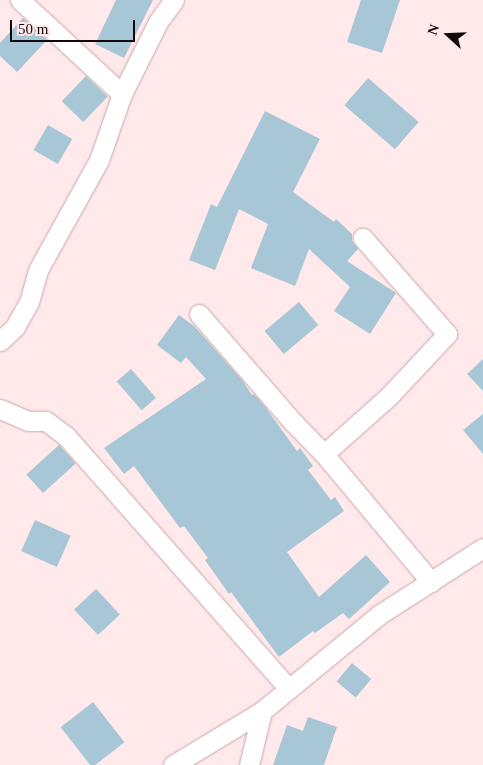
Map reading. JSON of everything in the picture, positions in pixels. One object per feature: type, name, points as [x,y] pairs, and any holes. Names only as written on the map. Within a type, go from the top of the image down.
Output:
[{"type":"street","points":[[20,0],[122,94]]},
{"type":"street","points":[[0,341],[14,327],[29,302],[38,270],[99,160],[122,94],[158,22],[174,0]]},
{"type":"street","points":[[324,454],[389,396],[448,334],[363,238]]},
{"type":"street","points":[[199,314],[324,454],[431,582]]},
{"type":"street","points":[[0,409],[28,421],[46,421],[66,436],[289,689]]},
{"type":"street","points":[[173,765],[262,711],[380,614],[483,548]]},
{"type":"street","points":[[249,765],[262,711]]},
{"type":"building","points":[[116,0],[153,0],[124,58],[95,44]]},
{"type":"building","points":[[361,0],[400,0],[382,53],[347,42]]},
{"type":"building","points":[[23,18],[47,40],[17,72],[0,56],[0,43]]},
{"type":"building","points":[[86,76],[108,97],[83,122],[62,101]]},
{"type":"building","points":[[368,78],[419,122],[395,149],[344,105]]},
{"type":"building","points":[[265,111],[320,139],[293,192],[334,222],[336,219],[352,234],[352,241],[358,249],[347,261],[396,293],[370,334],[334,311],[350,287],[309,249],[295,286],[251,268],[268,224],[239,209],[215,270],[189,260],[211,204],[217,207]]},
{"type":"building","points":[[48,125],[72,139],[58,164],[34,150]]},
{"type":"building","points":[[299,302],[318,325],[284,354],[265,331]]},
{"type":"building","points":[[179,315],[194,326],[242,380],[252,395],[254,394],[266,408],[297,451],[300,448],[313,466],[308,470],[331,500],[335,497],[344,511],[287,552],[319,597],[366,555],[390,582],[349,619],[343,613],[315,633],[313,631],[279,657],[231,592],[229,594],[205,560],[208,558],[184,526],[180,528],[134,466],[124,474],[104,448],[206,379],[186,357],[181,363],[157,345]]},
{"type":"building","points":[[483,359],[483,391],[467,374]]},
{"type":"building","points":[[131,369],[156,398],[142,410],[117,381]]},
{"type":"building","points":[[483,414],[483,454],[463,430]]},
{"type":"building","points":[[59,445],[76,464],[43,493],[26,474]]},
{"type":"building","points":[[35,520],[71,536],[57,567],[21,551]]},
{"type":"building","points":[[96,589],[120,615],[98,635],[74,609]]},
{"type":"building","points":[[352,663],[371,679],[356,697],[337,681]]},
{"type":"building","points":[[93,702],[124,742],[95,765],[90,765],[61,727]]},
{"type":"building","points":[[308,717],[337,727],[324,765],[273,765],[287,725],[303,731]]}]
